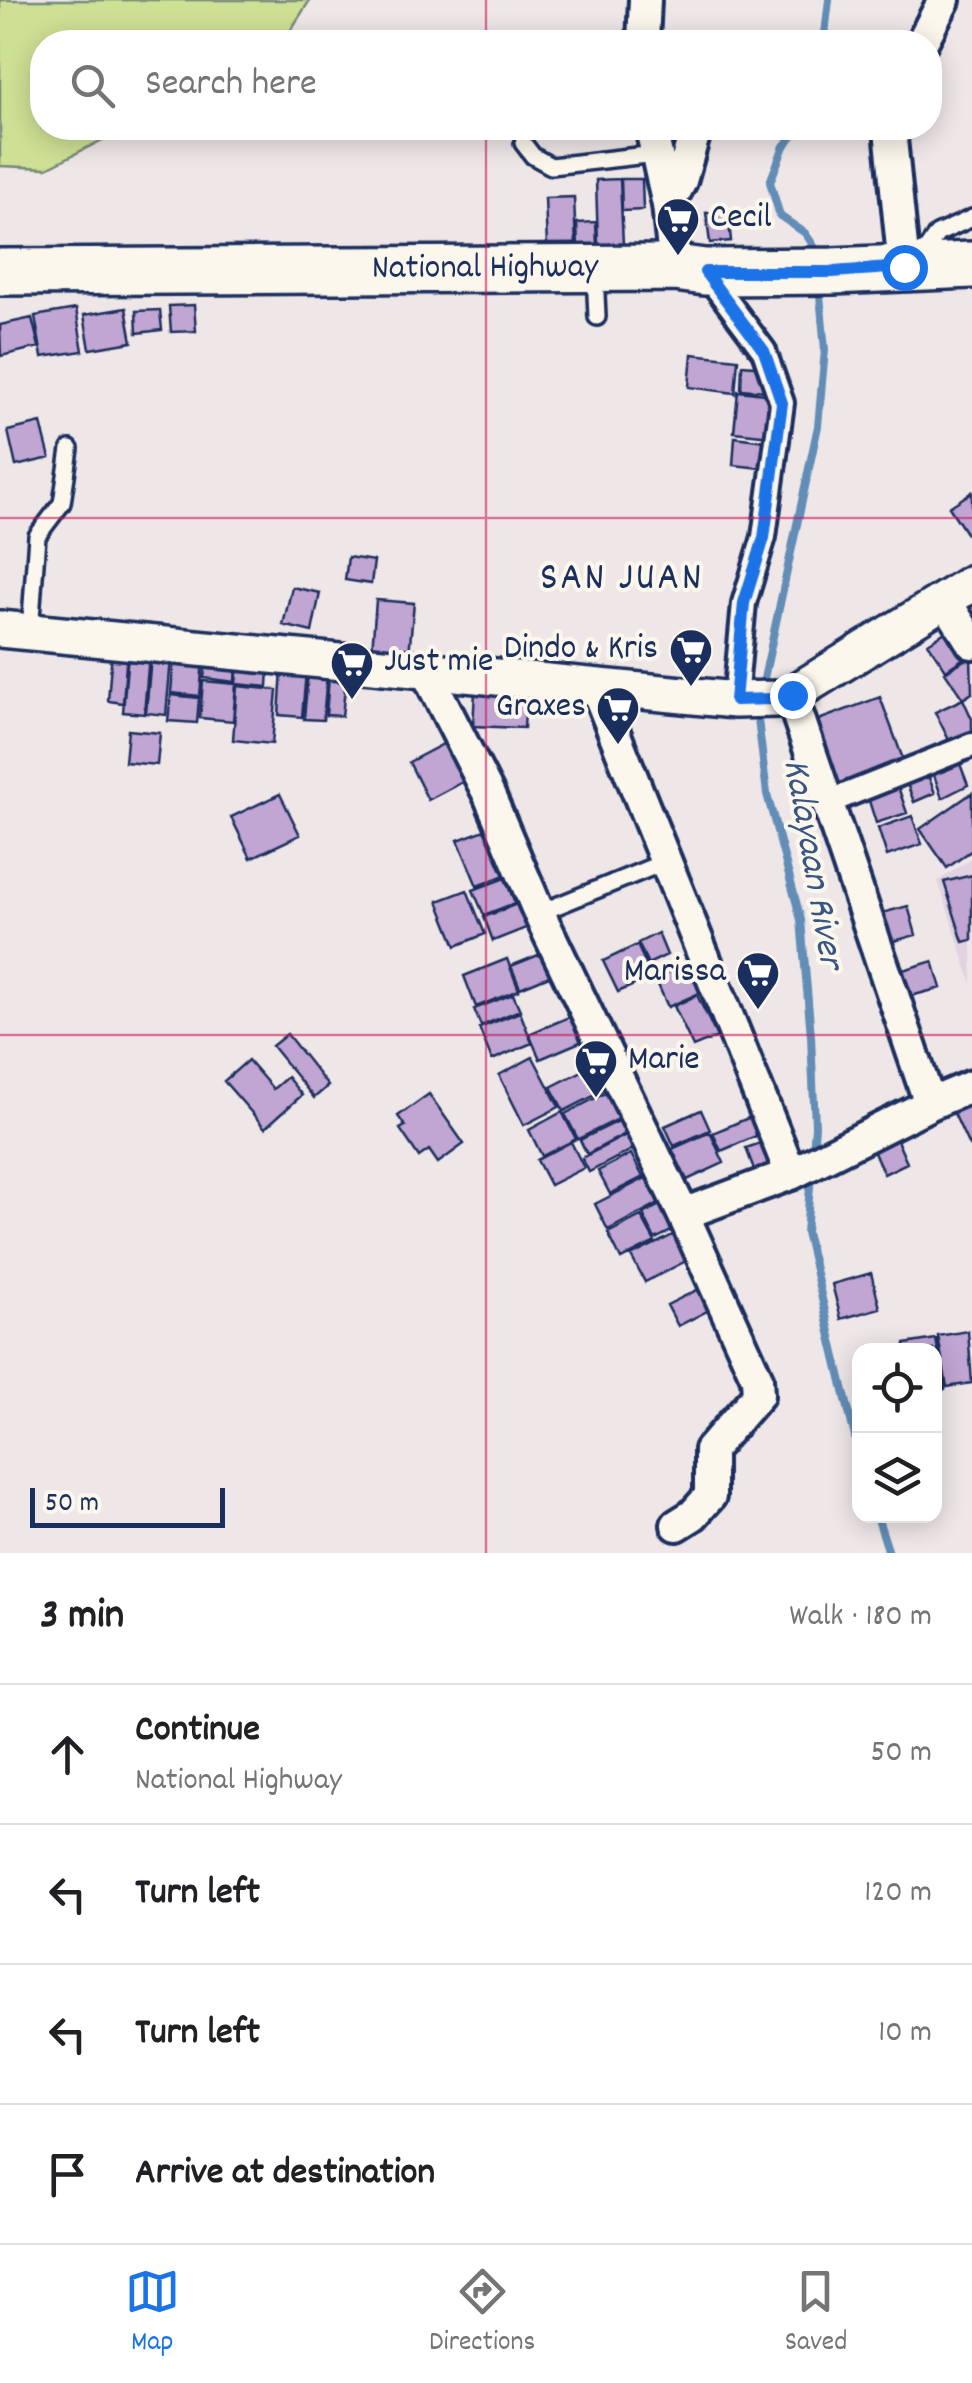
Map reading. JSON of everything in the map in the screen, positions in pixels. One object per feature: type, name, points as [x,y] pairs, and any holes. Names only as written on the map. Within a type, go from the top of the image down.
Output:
[{"type":"main road","name":"National Highway","points":[[0,272],[832,272],[972,265]]},
{"type":"street","points":[[644,30],[645,0]]},
{"type":"street","points":[[928,30],[944,0]]},
{"type":"street","points":[[668,205],[681,181],[693,140]]},
{"type":"street","points":[[891,140],[909,267]]},
{"type":"street","points":[[653,141],[668,205],[690,270],[764,351],[782,403],[764,538],[744,603],[738,700]]},
{"type":"street","points":[[15,631],[738,700],[784,697],[958,592],[972,644]]},
{"type":"street","points":[[426,669],[489,795],[539,912],[684,1214],[757,1378],[758,1395],[710,1450],[710,1496],[693,1515],[677,1525]]},
{"type":"street","points":[[595,685],[801,1170]]},
{"type":"street","points":[[784,697],[830,802],[930,1104]]},
{"type":"street","points":[[830,802],[972,745]]},
{"type":"street","points":[[684,1214],[801,1170],[972,1086]]},
{"type":"lane","points":[[524,144],[533,156],[551,166],[653,141]]},
{"type":"lane","points":[[909,267],[936,234],[972,218]]},
{"type":"lane","points":[[596,271],[597,317]]},
{"type":"lane","points":[[15,631],[38,536],[62,503],[70,449]]},
{"type":"lane","points":[[539,912],[667,861]]},
{"type":"shaded area","points":[[972,858],[972,984],[938,881]]},
{"type":"green space","points":[[0,0],[310,0],[291,30],[30,30],[30,140],[102,140],[47,168],[0,166]]},
{"type":"building","points":[[620,179],[623,244],[598,245],[596,180]]},
{"type":"building","points":[[621,179],[642,179],[643,210],[622,211]]},
{"type":"building","points":[[574,197],[576,246],[547,247],[545,198]]},
{"type":"building","points":[[728,211],[731,241],[710,243],[706,213]]},
{"type":"building","points":[[596,222],[597,247],[578,247],[577,223]]},
{"type":"building","points":[[194,305],[196,331],[171,332],[169,306]]},
{"type":"building","points":[[126,308],[132,342],[90,349],[84,315]]},
{"type":"building","points":[[76,309],[83,351],[42,357],[35,316]]},
{"type":"building","points":[[160,310],[162,330],[137,333],[136,311]]},
{"type":"building","points":[[32,318],[39,347],[1,356],[0,325]]},
{"type":"building","points":[[692,354],[738,359],[735,393],[689,387]]},
{"type":"building","points":[[742,365],[766,367],[765,391],[741,389]]},
{"type":"building","points":[[738,391],[775,395],[771,436],[734,432]]},
{"type":"building","points":[[41,423],[50,458],[16,466],[8,431]]},
{"type":"building","points":[[735,437],[773,442],[770,469],[733,465]]},
{"type":"building","points":[[972,492],[972,542],[949,507]]},
{"type":"building","points":[[348,557],[374,561],[371,584],[345,580]]},
{"type":"building","points":[[292,587],[320,593],[312,632],[283,625]]},
{"type":"building","points":[[376,600],[414,603],[409,654],[372,651]]},
{"type":"building","points":[[953,627],[970,654],[946,670],[928,643]]},
{"type":"building","points":[[112,650],[127,651],[123,703],[108,701]]},
{"type":"building","points":[[128,653],[149,655],[144,714],[123,712]]},
{"type":"building","points":[[971,656],[972,693],[963,699],[945,672]]},
{"type":"building","points":[[151,657],[171,659],[166,715],[146,713]]},
{"type":"building","points":[[174,657],[203,660],[200,696],[171,693]]},
{"type":"building","points":[[206,660],[236,663],[235,682],[204,678]]},
{"type":"building","points":[[238,664],[269,668],[268,687],[236,684]]},
{"type":"building","points":[[282,669],[306,672],[302,717],[279,715]]},
{"type":"building","points":[[308,673],[327,675],[323,720],[304,719]]},
{"type":"building","points":[[329,677],[346,679],[342,716],[326,715]]},
{"type":"building","points":[[203,681],[236,684],[233,721],[200,718]]},
{"type":"building","points":[[237,686],[277,690],[272,744],[233,740]]},
{"type":"building","points":[[475,691],[526,694],[524,728],[473,726]]},
{"type":"building","points":[[171,695],[199,698],[197,723],[168,721]]},
{"type":"building","points":[[880,697],[906,767],[840,792],[813,722]]},
{"type":"building","points":[[963,699],[972,719],[972,737],[952,746],[935,712]]},
{"type":"building","points":[[128,730],[160,733],[157,765],[125,762]]},
{"type":"building","points":[[447,742],[468,779],[428,800],[409,762]]},
{"type":"building","points":[[957,756],[968,785],[942,798],[931,767]]},
{"type":"building","points":[[925,768],[935,793],[914,802],[904,776]]},
{"type":"building","points":[[895,778],[907,813],[876,823],[865,788]]},
{"type":"building","points":[[972,793],[972,850],[947,868],[920,829]]},
{"type":"building","points":[[280,794],[300,835],[251,858],[231,817]]},
{"type":"building","points":[[912,816],[922,844],[887,856],[878,828]]},
{"type":"building","points":[[487,829],[505,875],[477,886],[458,840]]},
{"type":"building","points":[[972,875],[972,940],[963,942],[944,882]]},
{"type":"building","points":[[505,878],[515,903],[484,915],[473,890]]},
{"type":"building","points":[[467,890],[485,934],[456,946],[438,901]]},
{"type":"building","points":[[522,902],[531,926],[493,941],[484,917]]},
{"type":"building","points":[[908,906],[916,935],[887,943],[878,914]]},
{"type":"building","points":[[658,933],[667,955],[648,964],[638,943]]},
{"type":"building","points":[[637,945],[652,977],[618,992],[603,961]]},
{"type":"building","points":[[551,950],[559,972],[520,988],[511,966]]},
{"type":"building","points":[[507,959],[519,990],[476,1007],[464,976]]},
{"type":"building","points":[[698,959],[711,988],[668,1007],[655,978]]},
{"type":"building","points":[[933,961],[941,988],[903,998],[896,972]]},
{"type":"building","points":[[513,994],[520,1010],[481,1026],[474,1009]]},
{"type":"building","points":[[697,995],[717,1037],[693,1047],[674,1006]]},
{"type":"building","points":[[520,1012],[532,1043],[492,1060],[479,1028]]},
{"type":"building","points":[[581,1012],[592,1037],[540,1059],[529,1034]]},
{"type":"building","points":[[287,1034],[328,1086],[314,1098],[272,1046]]},
{"type":"building","points":[[533,1057],[559,1107],[524,1125],[499,1075]]},
{"type":"building","points":[[248,1060],[273,1089],[287,1077],[302,1095],[265,1128],[224,1081]]},
{"type":"building","points":[[598,1063],[611,1087],[564,1111],[551,1087]]},
{"type":"building","points":[[611,1090],[624,1116],[578,1139],[565,1114]]},
{"type":"building","points":[[429,1094],[464,1144],[438,1163],[429,1150],[419,1157],[400,1129],[405,1126],[398,1116]]},
{"type":"building","points":[[972,1099],[972,1145],[969,1146],[952,1109]]},
{"type":"building","points":[[701,1110],[710,1130],[674,1146],[665,1126]]},
{"type":"building","points":[[562,1112],[576,1139],[542,1156],[529,1130]]},
{"type":"building","points":[[762,1112],[770,1130],[721,1151],[713,1133]]},
{"type":"building","points":[[619,1121],[625,1134],[587,1154],[580,1140]]},
{"type":"building","points":[[634,1131],[641,1145],[589,1172],[582,1158]]},
{"type":"building","points":[[893,1131],[907,1163],[884,1174],[869,1142]]},
{"type":"building","points":[[710,1132],[724,1163],[687,1180],[672,1149]]},
{"type":"building","points":[[772,1139],[780,1163],[755,1172],[746,1148]]},
{"type":"building","points":[[571,1142],[584,1168],[550,1185],[537,1160]]},
{"type":"building","points":[[631,1154],[643,1177],[610,1194],[598,1171]]},
{"type":"building","points":[[646,1178],[659,1203],[608,1230],[595,1204]]},
{"type":"building","points":[[662,1204],[675,1229],[655,1239],[643,1214]]},
{"type":"building","points":[[641,1216],[655,1242],[621,1259],[608,1233]]},
{"type":"building","points":[[673,1235],[686,1261],[645,1282],[631,1256]]},
{"type":"building","points":[[871,1273],[880,1308],[841,1319],[832,1284]]},
{"type":"building","points":[[701,1288],[711,1309],[678,1326],[667,1305]]},
{"type":"building","points":[[968,1331],[972,1383],[947,1387],[938,1336]]},
{"type":"waterway","name":"Kalayaan River","points":[[825,30],[829,0]]},
{"type":"waterway","name":"Kalayaan River","points":[[789,140],[770,182],[780,216],[805,233],[820,255]]},
{"type":"waterway","name":"Kalayaan River","points":[[762,688],[818,426],[825,350],[819,284]]},
{"type":"waterway","name":"Kalayaan River","points":[[757,711],[767,794],[801,920],[811,1036],[813,1152]]},
{"type":"waterway","name":"Kalayaan River","points":[[811,1176],[806,1232],[854,1433]]},
{"type":"waterway","name":"Kalayaan River","points":[[879,1523],[889,1553]]},
{"type":"place","name":"Cecil","points":[[678,257]]},
{"type":"place","name":"Dindo & Kris","points":[[691,688]]},
{"type":"place","name":"Just mie","points":[[352,701]]},
{"type":"place","name":"Graxes","points":[[618,746]]},
{"type":"place","name":"Marissa","points":[[758,1011]]},
{"type":"place","name":"Marie","points":[[596,1099]]},
{"type":"district","name":"SAN JUAN","points":[[622,580]]},
{"type":"route","points":[[792,695],[735,700],[744,603],[764,538],[782,403],[764,351],[705,272],[832,272],[904,267]]}]
